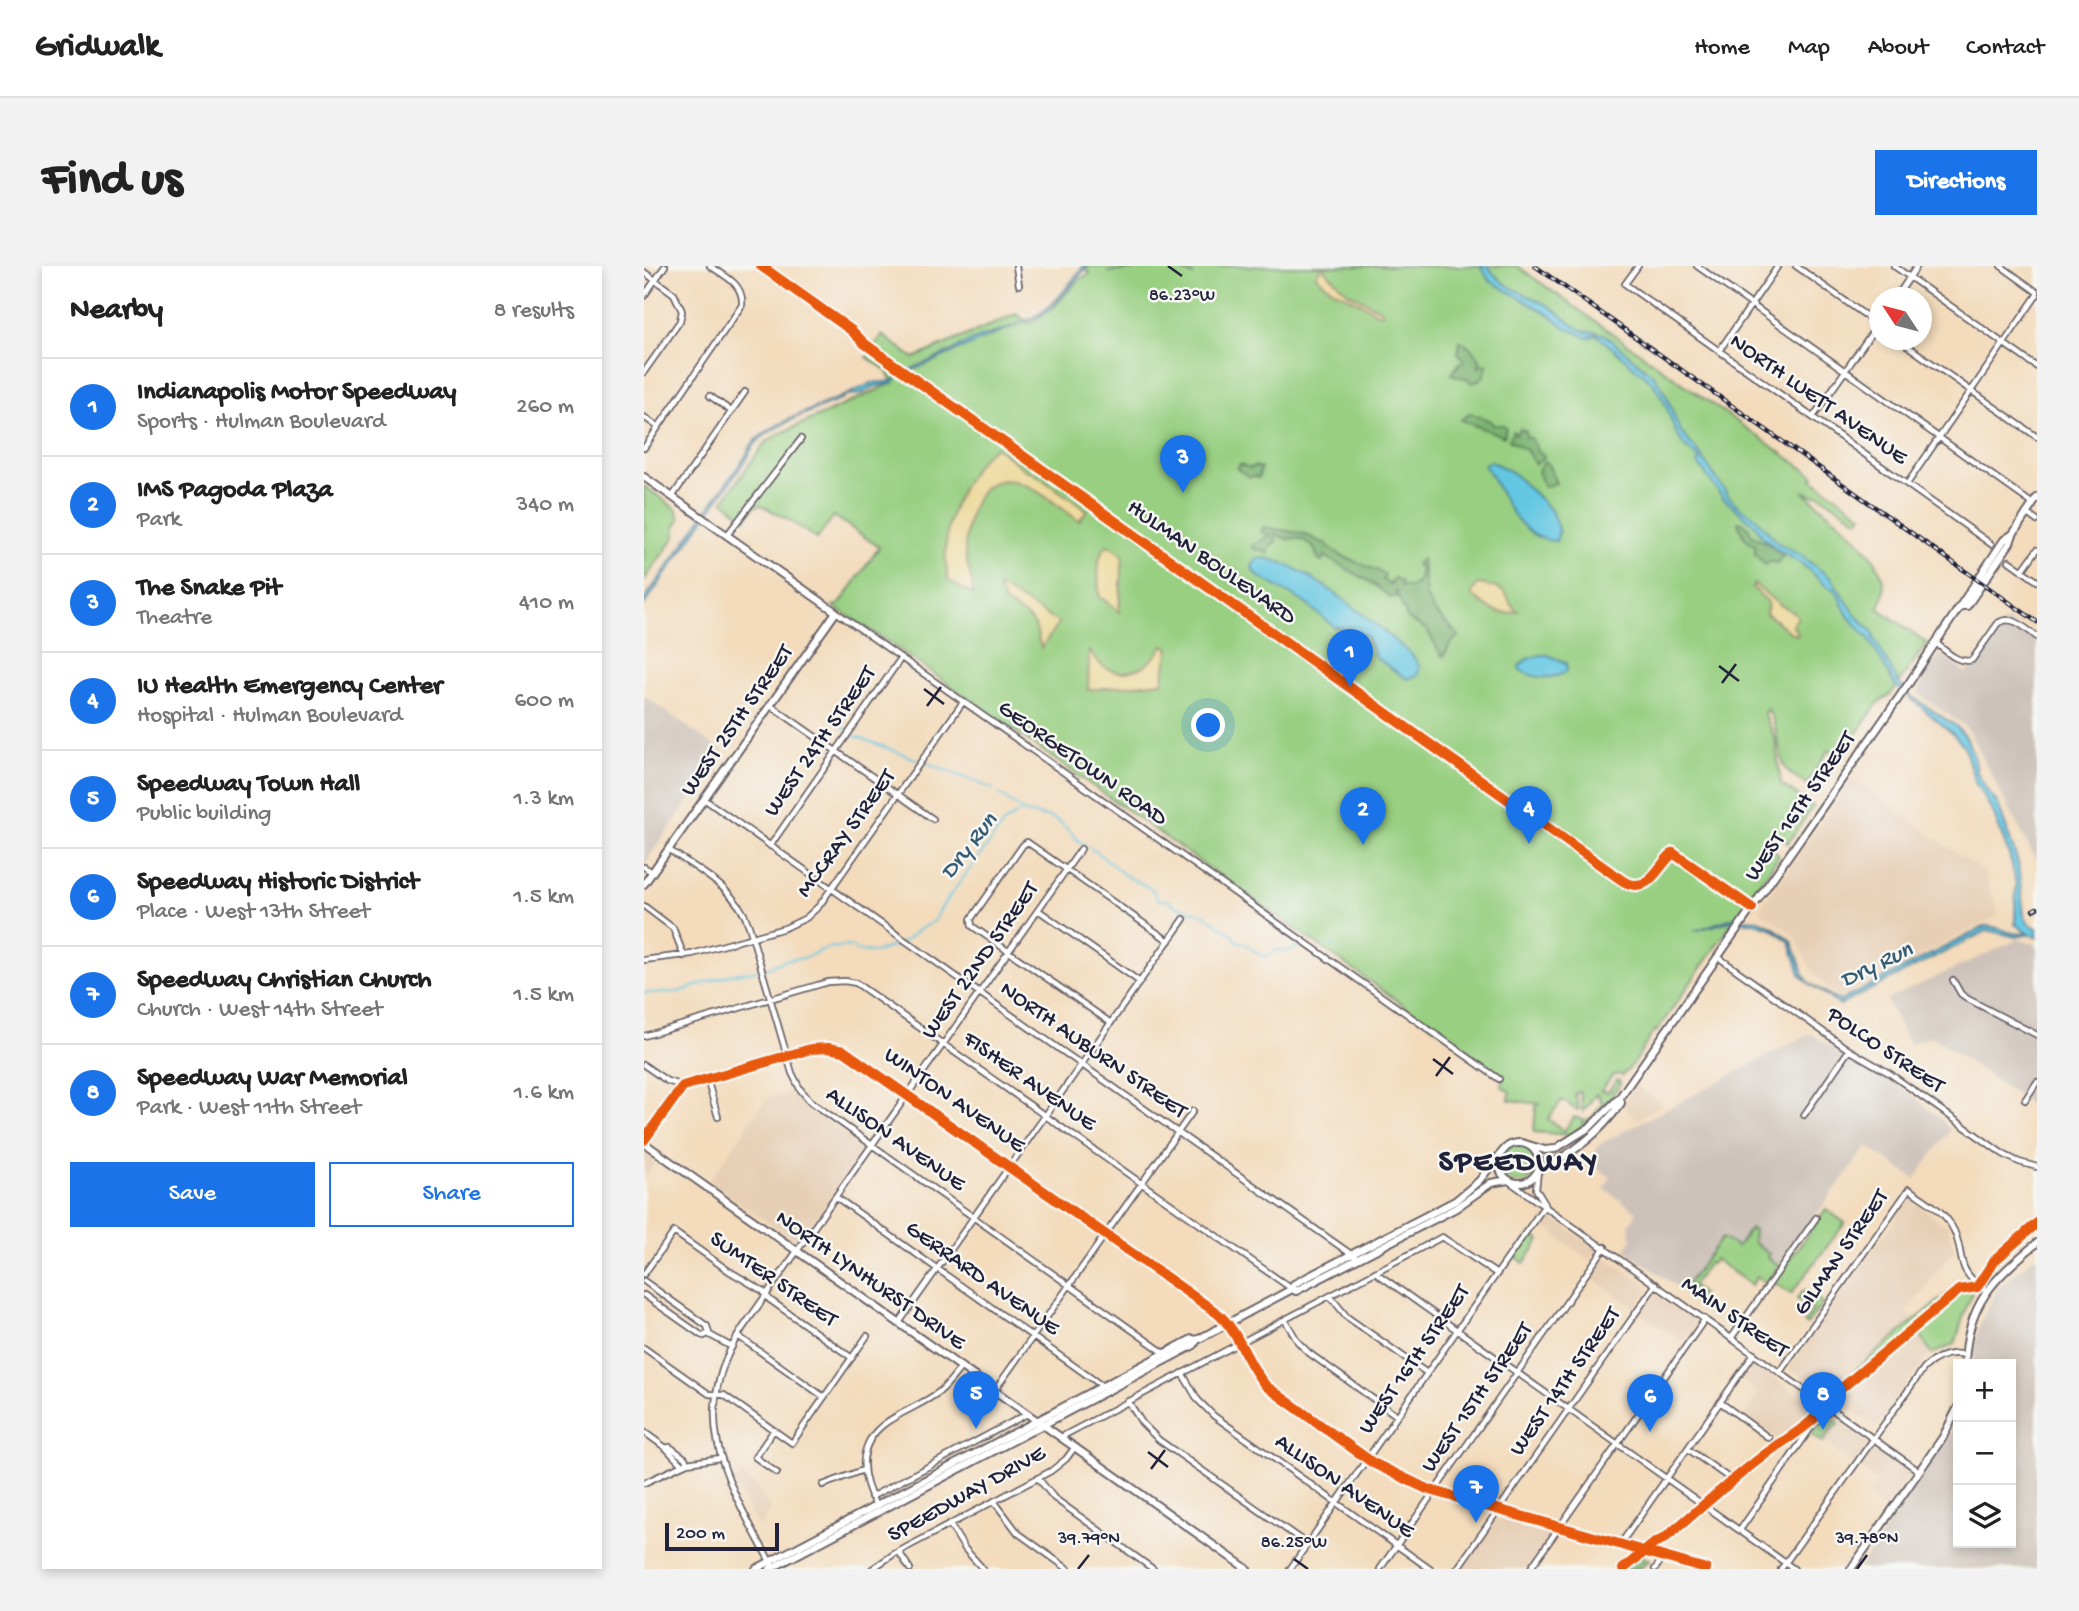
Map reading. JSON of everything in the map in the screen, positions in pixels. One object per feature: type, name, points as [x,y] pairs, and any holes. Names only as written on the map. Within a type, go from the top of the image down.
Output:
[{"type":"main road","name":"GEORGETOWN ROAD","points":[[644,477],[836,612]]},
{"type":"main road","name":"WEST 16TH STREET","points":[[1525,1144],[1545,1150],[1555,1149],[1590,1127],[1620,1097],[1909,683],[2004,540],[2013,534],[2035,501]]},
{"type":"main road","name":"WEST 25TH STREET","points":[[644,884],[836,612]]},
{"type":"main road","name":"WEST 16TH STREET","points":[[1538,1170],[1590,1140],[1621,1103],[1620,1097]]},
{"type":"main road","name":"NORTH LYNHURST DRIVE","points":[[644,1142],[1247,1569]]},
{"type":"main road","points":[[756,1569],[771,1566],[1167,1355],[1194,1345],[1196,1340],[1292,1289],[1296,1291],[1354,1257],[1460,1197],[1484,1176],[1502,1152],[1514,1144],[1525,1144],[1536,1153],[1538,1170],[1525,1182],[1491,1183],[1462,1205],[1354,1257]]},
{"type":"main road","points":[[1502,1152],[1499,1168],[1509,1181]]},
{"type":"main road","points":[[1965,1359],[1972,1318],[1986,1292],[2001,1273],[2037,1243]]},
{"type":"main road","points":[[1851,1569],[1946,1432],[1953,1417]]},
{"type":"street","points":[[644,296],[665,266]]},
{"type":"street","points":[[644,448],[740,309],[742,295],[737,285],[710,266]]},
{"type":"street","points":[[761,266],[963,414]]},
{"type":"street","points":[[1016,266],[1019,285]]},
{"type":"street","name":"NORTH LUETT AVENUE","points":[[1637,266],[1625,284],[1991,544]]},
{"type":"street","points":[[1697,266],[1939,437],[2035,501]]},
{"type":"street","points":[[1719,351],[1778,266]]},
{"type":"street","points":[[1796,266],[1869,316]]},
{"type":"street","points":[[1894,266],[2037,368]]},
{"type":"street","points":[[1903,287],[1917,266]]},
{"type":"street","points":[[1907,484],[2037,293],[2001,266]]},
{"type":"street","points":[[644,272],[676,296],[682,305],[682,314],[644,372]]},
{"type":"street","points":[[1813,417],[1869,337]]},
{"type":"street","points":[[1913,350],[2037,437]]},
{"type":"street","points":[[672,497],[746,392]]},
{"type":"street","points":[[710,396],[731,411]]},
{"type":"street","points":[[644,417],[659,427]]},
{"type":"street","name":"HULMAN BOULEVARD","points":[[995,437],[1623,881],[1636,885],[1650,881],[1673,853],[1708,878]]},
{"type":"street","points":[[727,536],[801,439]]},
{"type":"street","points":[[2026,513],[2037,521]]},
{"type":"street","points":[[2022,571],[2037,550]]},
{"type":"street","points":[[2008,561],[2037,581]]},
{"type":"street","name":"GEORGETOWN ROAD","points":[[836,612],[1499,1079]]},
{"type":"street","points":[[1936,643],[1964,662],[1972,660],[1998,623],[2004,619],[2015,621],[2037,637]]},
{"type":"street","name":"WEST 24TH STREET","points":[[769,846],[901,658]]},
{"type":"street","name":"MCCRAY STREET","points":[[644,960],[684,956],[752,937],[800,921],[814,911],[963,702]]},
{"type":"street","points":[[770,705],[933,819]]},
{"type":"street","name":"NORTH AUBURN STREET","points":[[704,799],[1354,1257]]},
{"type":"street","points":[[1111,1024],[970,923],[971,919],[1026,842],[1169,941]]},
{"type":"street","name":"ALLISON AVENUE","points":[[668,849],[730,893],[743,912],[795,1081],[807,1099],[1167,1355]]},
{"type":"street","name":"WEST 22ND STREET","points":[[771,1566],[731,1489],[720,1458],[715,1429],[717,1394],[722,1370],[738,1336],[766,1295],[1082,849]]},
{"type":"street","points":[[644,867],[652,873]]},
{"type":"street","points":[[1742,901],[1752,908]]},
{"type":"street","points":[[644,906],[672,927],[684,956]]},
{"type":"street","points":[[1038,910],[1140,982]]},
{"type":"street","points":[[899,1323],[1184,919]]},
{"type":"street","name":"POLCO STREET","points":[[1718,957],[2003,1154],[2037,1167]]},
{"type":"street","points":[[1953,980],[1961,994],[2037,1035]]},
{"type":"street","name":"FISHER AVENUE","points":[[644,1037],[828,982],[850,982],[867,989],[1292,1289]]},
{"type":"street","name":"WINTON AVENUE","points":[[683,1086],[818,1048],[842,1051],[1228,1323]]},
{"type":"street","points":[[1804,1115],[1849,1050]]},
{"type":"street","points":[[644,1065],[667,1082],[683,1086],[644,1142]]},
{"type":"street","points":[[707,1079],[718,1117]]},
{"type":"street","points":[[2025,1100],[2037,1082]]},
{"type":"street","points":[[995,1391],[1193,1111]]},
{"type":"street","points":[[1538,1170],[1536,1189],[1545,1205]]},
{"type":"street","name":"MAIN STREET","points":[[1509,1181],[1919,1471]]},
{"type":"street","name":"GILMAN STREET","points":[[1780,1372],[1909,1189],[1939,1210],[1949,1221],[1955,1233],[1964,1269],[1986,1292]]},
{"type":"street","name":"GERRARD AVENUE","points":[[836,1197],[1105,1388]]},
{"type":"street","name":"WEST 16TH STREET","points":[[1290,1569],[1545,1205]]},
{"type":"street","points":[[1731,1337],[1816,1218]]},
{"type":"street","name":"SUMTER STREET","points":[[644,1274],[674,1232],[729,1271],[749,1281],[852,1358]]},
{"type":"street","points":[[1061,1437],[1442,1237],[1497,1274]]},
{"type":"street","name":"WEST 15TH STREET","points":[[1380,1569],[1605,1247]]},
{"type":"street","points":[[1375,1272],[1794,1569]]},
{"type":"street","points":[[644,1282],[707,1326],[708,1334]]},
{"type":"street","name":"WEST 14TH STREET","points":[[1457,1569],[1656,1284]]},
{"type":"street","points":[[644,1295],[701,1335],[708,1334],[732,1347]]},
{"type":"street","points":[[1331,1296],[1347,1317],[1427,1373]]},
{"type":"street","points":[[1530,1569],[1705,1319]]},
{"type":"street","points":[[1285,1320],[1294,1337],[1309,1353],[1397,1416]]},
{"type":"street","points":[[1228,1323],[1255,1373],[1270,1390],[1367,1459],[1434,1491],[1706,1569]]},
{"type":"street","points":[[738,1336],[824,1397]]},
{"type":"street","points":[[644,1348],[709,1394],[724,1395],[792,1443],[867,1336]]},
{"type":"street","points":[[1619,1545],[1754,1354]]},
{"type":"street","points":[[1781,1569],[1926,1365],[1949,1354],[1965,1355]]},
{"type":"street","points":[[877,1508],[863,1471],[867,1449],[879,1428],[941,1391],[961,1367]]},
{"type":"street","name":"ALLISON AVENUE","points":[[1182,1373],[1198,1400],[1211,1414],[1430,1569]]},
{"type":"street","points":[[1128,1401],[1144,1426],[1162,1443],[1307,1545]]},
{"type":"street","points":[[1720,1402],[1769,1438]]},
{"type":"street","points":[[1740,1531],[1812,1427],[1832,1409]]},
{"type":"street","points":[[871,1497],[1028,1414]]},
{"type":"street","points":[[774,1430],[755,1457],[776,1472]]},
{"type":"street","points":[[644,1432],[685,1458],[685,1464]]},
{"type":"street","name":"SPEEDWAY DRIVE","points":[[872,1569],[1038,1478],[1061,1464],[1075,1447]]},
{"type":"street","points":[[1688,1449],[1726,1476]]},
{"type":"street","points":[[644,1483],[685,1464],[720,1458]]},
{"type":"street","points":[[823,1485],[863,1471]]},
{"type":"street","points":[[1038,1478],[1054,1498],[1153,1569]]},
{"type":"street","points":[[995,1501],[1018,1533],[1068,1569]]},
{"type":"street","points":[[950,1525],[965,1549],[983,1569]]},
{"type":"street","points":[[899,1552],[910,1569]]},
{"type":"street","points":[[1655,1569],[1663,1558]]},
{"type":"shaded area","points":[[2009,622],[2037,642],[2037,862],[1967,728],[1918,693],[1925,674],[1940,654],[1966,673],[2003,623]]},
{"type":"shaded area","points":[[644,696],[723,752],[644,864]]},
{"type":"shaded area","points":[[1852,779],[1984,872],[1999,915],[1839,998],[1811,970],[1795,936],[1759,910]]},
{"type":"shaded area","points":[[2019,939],[2037,945],[2037,1109],[1932,1036],[1909,1044],[1886,1000]]},
{"type":"shaded area","points":[[1811,1033],[1847,1058],[1853,1056],[1909,1093],[1940,1118],[1950,1130],[1915,1179],[1867,1146],[1779,1265],[1767,1256],[1769,1253],[1752,1242],[1737,1247],[1722,1238],[1685,1292],[1625,1250],[1632,1239],[1629,1225],[1637,1212],[1604,1188],[1611,1177],[1597,1168],[1592,1158],[1600,1144]]},
{"type":"shaded area","points":[[1636,1086],[1663,1104],[1637,1119],[1621,1107]]},
{"type":"shaded area","points":[[796,1092],[815,1111],[866,1147],[798,1244],[709,1181],[767,1098]]},
{"type":"shaded area","points":[[644,1150],[657,1160],[644,1179]]},
{"type":"shaded area","points":[[1910,1199],[1948,1227],[1954,1250],[1906,1313],[1916,1320],[1827,1393],[1789,1368]]},
{"type":"shaded area","points":[[1547,1214],[1598,1249],[1590,1261],[1540,1223]]},
{"type":"shaded area","points":[[2037,1255],[2037,1569],[1858,1569],[1953,1431],[1953,1548],[2016,1548],[2016,1359],[1974,1359],[1979,1327],[1997,1289]]},
{"type":"shaded area","points":[[1603,1256],[1650,1287],[1634,1308],[1589,1276]]},
{"type":"shaded area","points":[[1655,1291],[1699,1321],[1683,1342],[1640,1313]]},
{"type":"shaded area","points":[[1919,1331],[1932,1354],[1908,1382],[1877,1427],[1836,1399]]},
{"type":"shaded area","points":[[1752,1363],[1817,1407],[1778,1440],[1745,1416],[1758,1393],[1741,1380]]},
{"type":"shaded area","points":[[1840,1422],[1911,1472],[1887,1507],[1884,1505],[1881,1509],[1870,1500],[1872,1497],[1869,1494],[1877,1481],[1823,1442]]},
{"type":"shaded area","points":[[742,1476],[755,1484],[771,1509],[759,1528],[733,1481]]},
{"type":"shaded area","points":[[1499,1514],[1555,1529],[1527,1569],[1461,1569]]},
{"type":"green space","points":[[1083,266],[1153,266],[1107,272],[1172,266],[1194,276],[1175,266],[1517,266],[1814,476],[1812,479],[1862,515],[1858,520],[1820,495],[1803,491],[1846,528],[1873,558],[1882,575],[1884,591],[1878,608],[1927,643],[1891,694],[1878,703],[1839,758],[1828,750],[1807,784],[1785,767],[1774,722],[1767,709],[1764,713],[1775,738],[1781,784],[1813,806],[1788,843],[1776,833],[1772,846],[1779,856],[1634,1063],[1622,1076],[1612,1076],[1601,1091],[1608,1092],[1617,1080],[1620,1081],[1593,1122],[1585,1127],[1583,1121],[1592,1118],[1603,1102],[1596,1094],[1583,1112],[1580,1092],[1575,1093],[1579,1109],[1562,1100],[1548,1119],[1564,1131],[1574,1117],[1581,1119],[1583,1126],[1569,1135],[1534,1132],[1536,1106],[1541,1104],[1509,1100],[1510,1092],[1502,1086],[1502,1076],[1460,1045],[897,648],[833,606],[840,604],[879,547],[834,516],[817,539],[761,505],[754,507],[746,519],[723,501],[765,443],[779,434],[893,383],[886,370],[867,357],[882,335],[914,358],[1016,314],[1029,323],[1051,310],[1079,280],[1090,273]]},
{"type":"green space","points":[[1460,341],[1471,348],[1481,362],[1478,367],[1487,364],[1483,376],[1476,382],[1472,383],[1468,379],[1451,374],[1463,363],[1463,358],[1458,353]]},
{"type":"green space","points":[[1470,413],[1491,421],[1493,425],[1503,425],[1506,428],[1504,437],[1461,420]]},
{"type":"green space","points":[[1520,429],[1526,431],[1526,437],[1531,438],[1538,452],[1542,453],[1544,458],[1535,464],[1526,450],[1509,440],[1513,431],[1516,434]]},
{"type":"green space","points":[[1547,462],[1556,483],[1544,487],[1538,471],[1543,463]]},
{"type":"green space","points":[[1240,464],[1249,468],[1261,468],[1259,478],[1249,477],[1237,469]]},
{"type":"green space","points":[[644,486],[676,509],[680,519],[675,527],[675,537],[644,580]]},
{"type":"green space","points":[[1741,521],[1749,528],[1751,535],[1783,555],[1776,564],[1772,561],[1765,565],[1755,554],[1755,545],[1742,533],[1738,522]]},
{"type":"green space","points":[[1263,527],[1305,534],[1325,542],[1337,553],[1385,575],[1383,580],[1390,585],[1394,578],[1402,582],[1401,586],[1411,587],[1418,582],[1421,570],[1416,564],[1422,559],[1426,596],[1434,611],[1459,636],[1450,644],[1444,656],[1441,655],[1427,630],[1408,619],[1396,592],[1395,597],[1390,598],[1367,580],[1325,556],[1319,561],[1314,548],[1304,540],[1287,539],[1275,534],[1276,542],[1270,547],[1268,554],[1263,550],[1255,550],[1252,546],[1270,535],[1261,532]]},
{"type":"green space","points":[[1519,1143],[1533,1149],[1539,1163],[1533,1177],[1519,1183],[1505,1177],[1499,1163],[1505,1149]]},
{"type":"green space","points":[[1826,1209],[1845,1223],[1791,1294],[1773,1282]]},
{"type":"green space","points":[[1750,1229],[1754,1230],[1753,1242],[1779,1265],[1766,1283],[1757,1277],[1751,1285],[1715,1259],[1692,1286],[1702,1294],[1699,1300],[1708,1308],[1686,1292],[1688,1289],[1685,1287],[1722,1238],[1737,1247]]},
{"type":"green space","points":[[1531,1234],[1540,1240],[1524,1263],[1515,1256]]},
{"type":"green space","points":[[1963,1281],[1973,1293],[1955,1344],[1932,1354],[1918,1331],[1836,1399],[1827,1393]]},
{"type":"green space","points":[[1804,1290],[1823,1303],[1807,1325],[1804,1323],[1813,1309],[1797,1299]]},
{"type":"green space","points":[[1829,1416],[1839,1423],[1823,1442],[1811,1434],[1817,1425]]},
{"type":"green space","points":[[1633,1552],[1650,1560],[1639,1569],[1613,1569]]},
{"type":"sand","points":[[1322,267],[1347,292],[1382,313],[1378,314],[1330,288],[1316,275]]},
{"type":"sand","points":[[996,447],[1028,472],[1087,510],[1079,521],[1025,485],[996,481],[986,487],[973,507],[966,534],[965,554],[973,595],[948,580],[946,550],[949,522],[959,495],[974,469]]},
{"type":"sand","points":[[1108,545],[1123,555],[1119,612],[1099,596],[1099,562]]},
{"type":"sand","points":[[1478,584],[1501,591],[1518,611],[1499,612],[1482,604],[1472,595]]},
{"type":"sand","points":[[1754,584],[1780,605],[1797,614],[1792,625],[1797,635],[1766,614],[1768,602],[1752,587]]},
{"type":"sand","points":[[998,586],[1059,623],[1041,648],[1035,625],[1004,602]]},
{"type":"sand","points":[[1163,645],[1169,648],[1162,682],[1088,690],[1089,651],[1104,667],[1121,672],[1146,665]]},
{"type":"water","points":[[1084,266],[1088,266],[1044,313],[1021,323],[1058,298]]},
{"type":"water","points":[[1480,266],[1488,266],[1501,281],[1552,308],[1580,329],[1605,335],[1655,377],[1667,397],[1680,431],[1700,454],[1729,497],[1740,508],[1754,516],[1778,543],[1799,554],[1831,578],[1856,615],[1872,631],[1898,682],[1911,696],[1956,726],[1966,737],[1977,772],[1998,804],[2018,863],[2024,915],[2028,923],[2037,928],[2037,938],[2030,934],[2016,937],[1988,930],[1840,1005],[1806,981],[1800,974],[1790,942],[1771,928],[1734,920],[1694,931],[1732,918],[1758,920],[1770,925],[1792,941],[1809,983],[1840,1001],[1986,926],[2016,934],[2027,933],[2015,924],[2016,883],[2010,857],[1993,812],[1975,782],[1964,746],[1895,685],[1869,639],[1848,616],[1836,591],[1826,586],[1802,564],[1775,548],[1755,525],[1723,498],[1697,462],[1701,461],[1676,433],[1664,401],[1652,382],[1598,334],[1588,338],[1566,328],[1550,315],[1490,281]]},
{"type":"water","points":[[1018,324],[900,376],[972,340]]},
{"type":"water","points":[[898,377],[893,383],[873,387],[861,394],[846,395],[763,437],[754,446],[644,605],[644,600],[753,443],[765,433],[801,414],[869,384]]},
{"type":"water","points":[[1490,461],[1512,472],[1551,510],[1559,532],[1556,541],[1533,534],[1515,517],[1484,465]]},
{"type":"water","points":[[1258,558],[1275,560],[1295,569],[1338,596],[1411,654],[1419,666],[1417,675],[1407,679],[1375,657],[1366,636],[1333,626],[1305,603],[1258,576],[1252,566]]},
{"type":"water","points":[[1541,655],[1567,663],[1567,671],[1544,677],[1520,670],[1519,666],[1527,659]]},
{"type":"waterway","points":[[831,718],[847,730]]},
{"type":"waterway","points":[[853,735],[918,760]]},
{"type":"waterway","points":[[925,762],[993,789]]},
{"type":"waterway","name":"Dry Run","points":[[999,794],[1026,813],[1060,822],[1079,841],[1126,876],[1152,889],[1158,900],[1168,900],[1175,906],[1205,915],[1232,934],[1237,941],[1246,944],[1260,955],[1268,956],[1277,950],[1286,952],[1302,946]]},
{"type":"waterway","name":"Dry Run","points":[[764,969],[786,960],[804,958],[827,948],[850,946],[858,951],[875,952],[901,944],[934,921],[1005,822],[1023,811]]},
{"type":"waterway","name":"Dry Run","points":[[644,993],[679,992],[729,975],[758,970]]},
{"type":"tunnel","points":[[963,414],[995,437]]},
{"type":"tunnel","points":[[1708,878],[1742,901]]},
{"type":"railway","points":[[1535,266],[2037,622]]},
{"type":"railway","points":[[2033,910],[2037,908]]},
{"type":"cycle path","points":[[761,266],[851,330],[865,344],[1623,881],[1632,885],[1646,882],[1673,853],[1752,908]]},
{"type":"cycle path","points":[[644,1140],[683,1086],[811,1049],[844,1051],[1217,1313],[1232,1329],[1266,1386],[1373,1463],[1427,1489],[1706,1569]]},
{"type":"cycle path","points":[[1623,1569],[1665,1538],[1757,1460],[1804,1427],[1819,1414],[1831,1397],[1959,1290],[1977,1287],[1994,1261],[2037,1223]]},
{"type":"place","name":"The Snake Pit","points":[[1183,493]]},
{"type":"place","name":"Indianapolis Motor Speedway","points":[[1350,687]]},
{"type":"place","name":"IU Health Emergency Center","points":[[1529,844]]},
{"type":"place","name":"IMS Pagoda Plaza","points":[[1363,845]]},
{"type":"place","name":"Speedway Town Hall","points":[[976,1429]]},
{"type":"place","name":"Speedway War Memorial","points":[[1823,1430]]},
{"type":"place","name":"Speedway Historic District","points":[[1650,1432]]},
{"type":"place","name":"Speedway Christian Church","points":[[1476,1523]]},
{"type":"district","name":"SPEEDWAY","points":[[1519,1164]]}]
